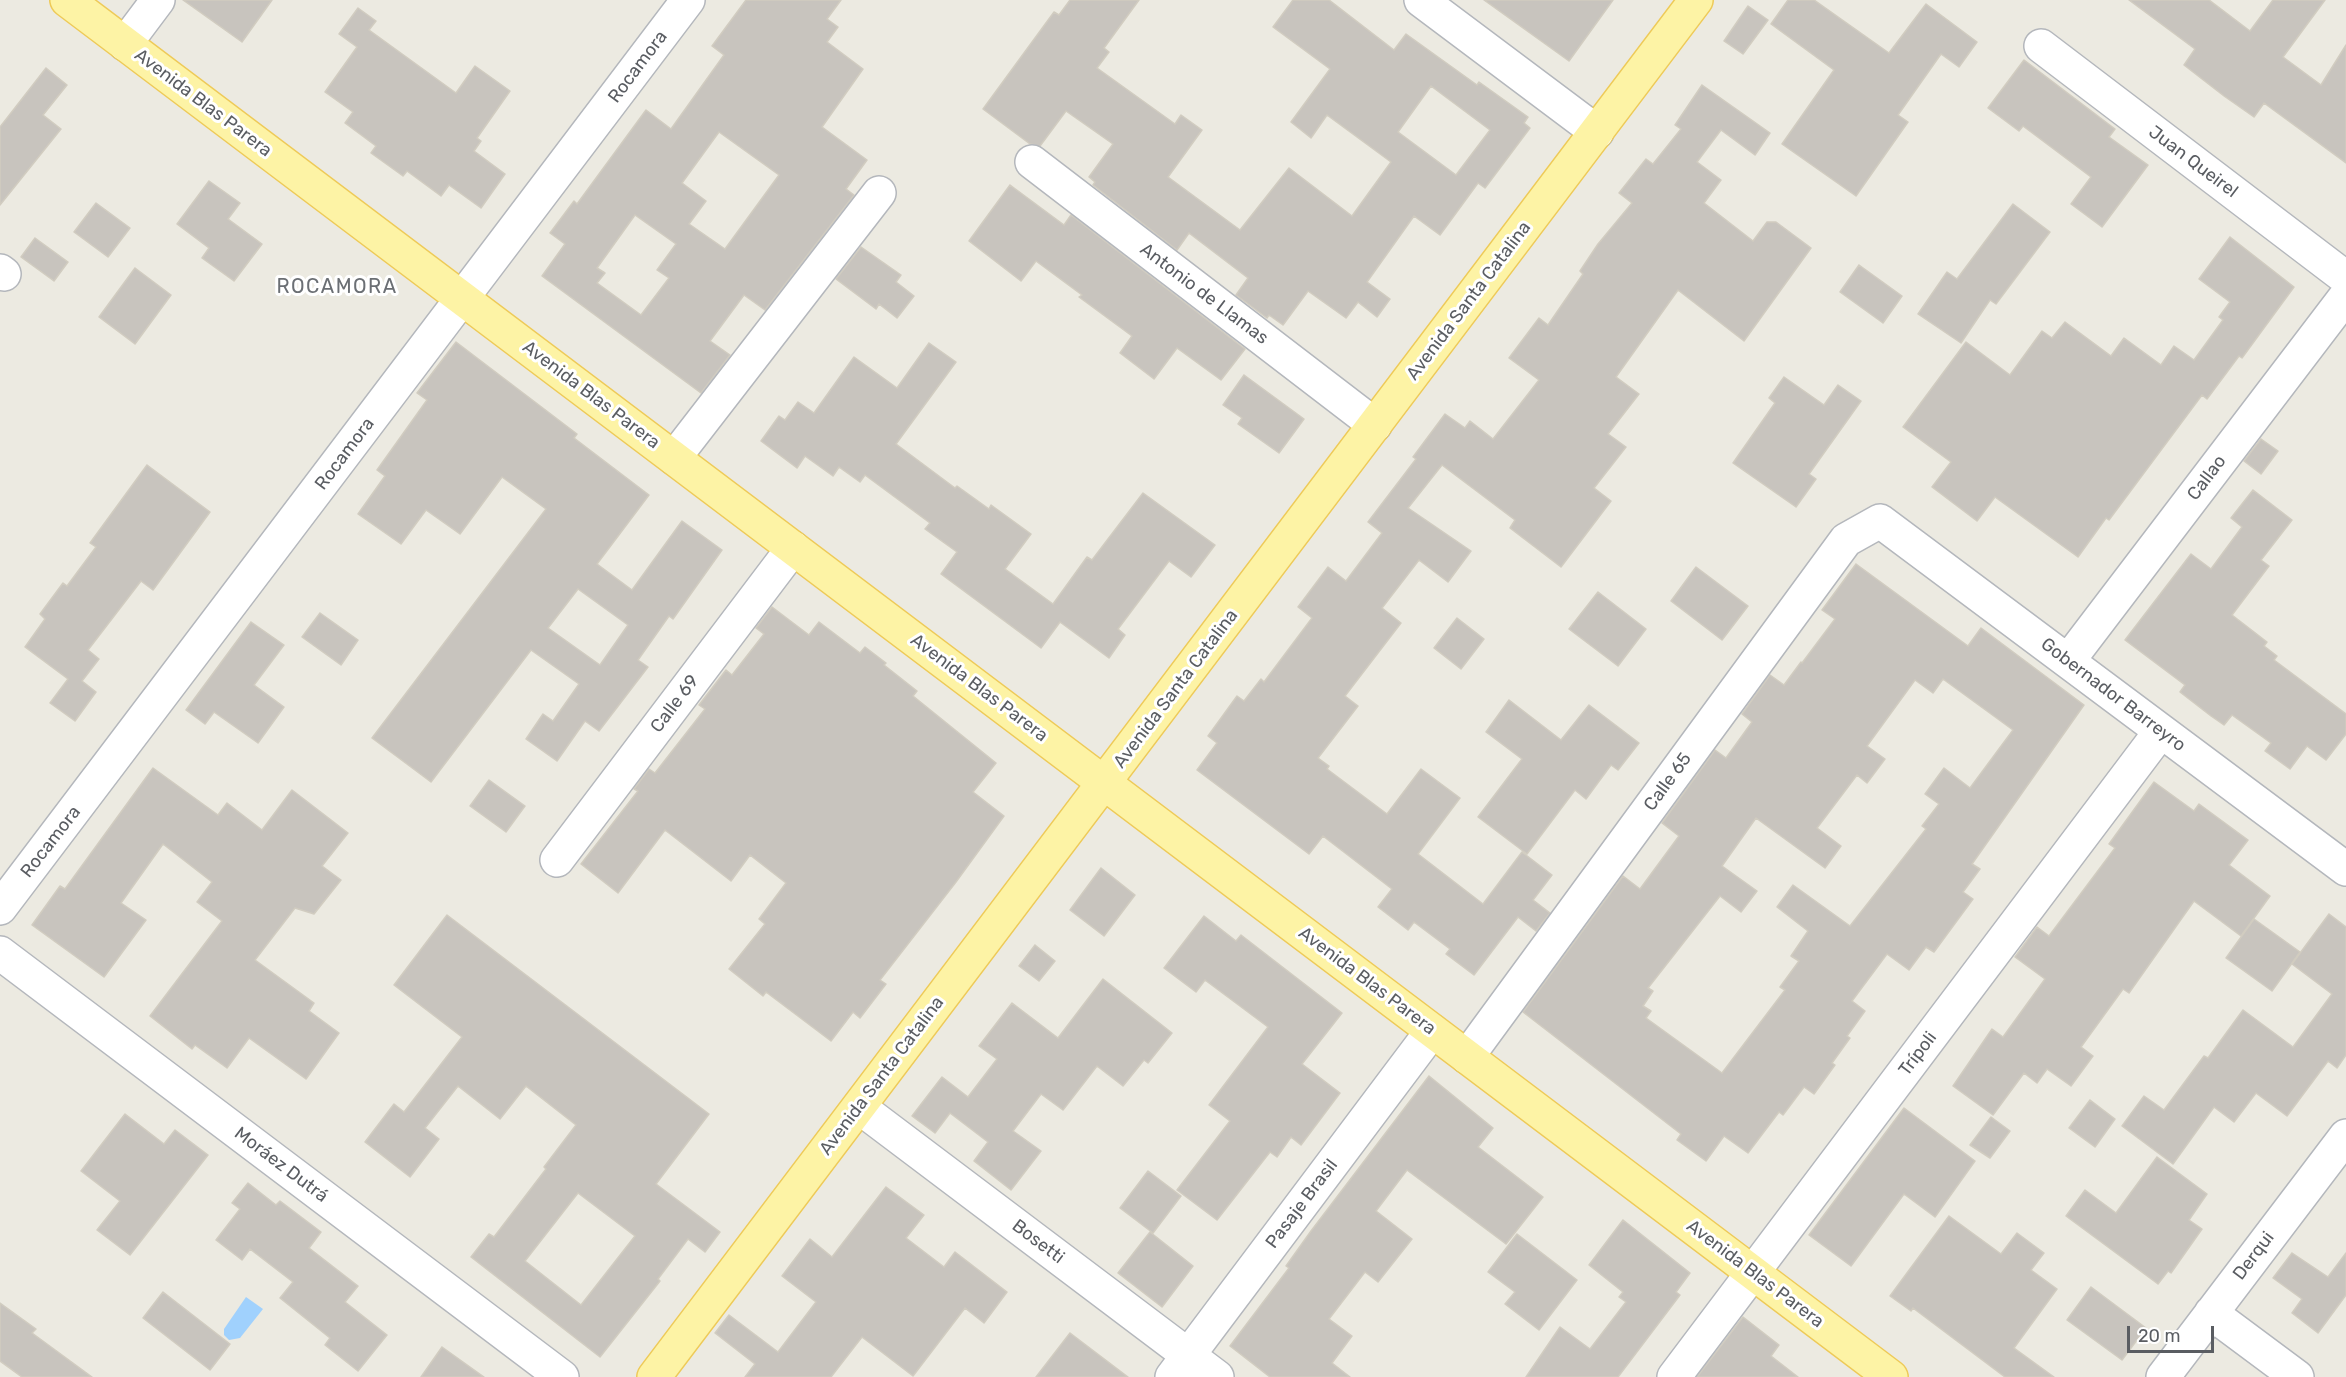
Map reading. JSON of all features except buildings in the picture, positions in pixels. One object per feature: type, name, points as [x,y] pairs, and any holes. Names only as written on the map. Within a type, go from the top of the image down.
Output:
[{"type":"main road","name":"Avenida Blas Parera","points":[[67,0],[1891,1377]]},
{"type":"main road","name":"Avenida Santa Catalina","points":[[654,1377],[1696,0]]},
{"type":"street","points":[[125,44],[158,0]]},
{"type":"street","name":"Rocamora","points":[[0,908],[688,0]]},
{"type":"street","points":[[1421,0],[1596,132]]},
{"type":"street","name":"Juan Queirel","points":[[2041,46],[2346,278]]},
{"type":"street","name":"Antonio de Llamas","points":[[1032,162],[1375,425]]},
{"type":"street","points":[[674,458],[879,194]]},
{"type":"street","name":"Callao","points":[[2068,661],[2346,296]]},
{"type":"street","name":"Gobernador Barreyro","points":[[1880,521],[2346,869]]},
{"type":"street","name":"Calle 65","points":[[1467,1057],[1845,540],[1880,521]]},
{"type":"street","name":"Calle 69","points":[[557,860],[793,548]]},
{"type":"street","name":"Trípoli","points":[[1674,1377],[2161,731]]},
{"type":"street","name":"Moráez Dutrá","points":[[0,953],[562,1377]]},
{"type":"street","name":"Pasaje Brasil","points":[[1180,1366],[1432,1031]]},
{"type":"street","name":"Bosetti","points":[[859,1107],[1180,1366],[1217,1377]]},
{"type":"street","name":"Derqui","points":[[2163,1377],[2346,1136]]},
{"type":"street","points":[[2211,1313],[2297,1377]]},
{"type":"water","points":[[246,1297],[263,1309],[240,1338],[229,1340],[224,1335],[224,1329]]},
{"type":"district","name":"ROCAMORA","points":[[337,287]]}]
